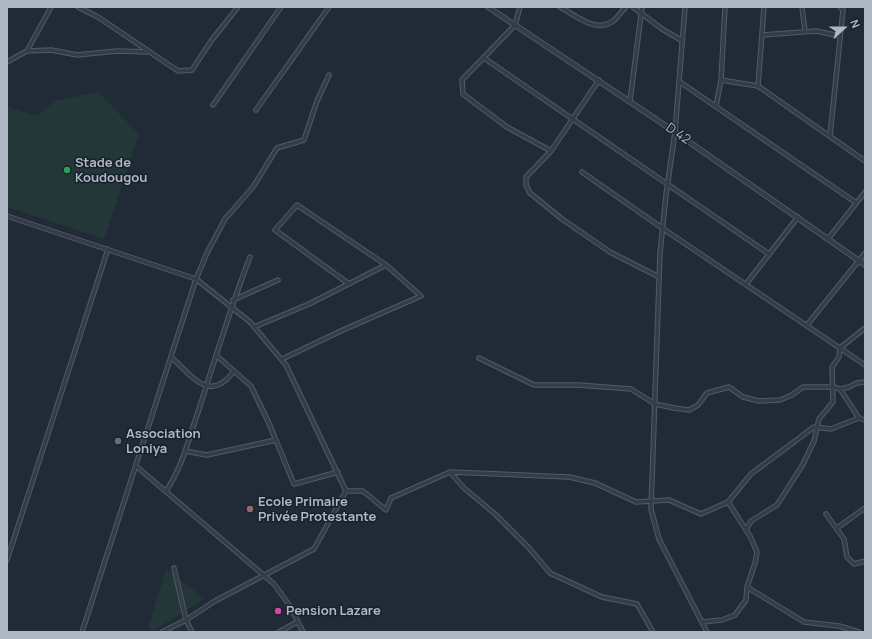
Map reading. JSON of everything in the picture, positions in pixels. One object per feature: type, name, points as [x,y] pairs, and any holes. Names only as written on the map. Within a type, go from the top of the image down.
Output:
[{"type":"street","points":[[27,51],[51,7]]},
{"type":"street","points":[[78,7],[98,17],[178,71],[192,70],[211,41],[237,8],[232,7]]},
{"type":"street","points":[[213,105],[281,7]]},
{"type":"street","points":[[256,110],[329,7]]},
{"type":"street","name":"D 42","points":[[488,7],[676,132],[865,264]]},
{"type":"street","points":[[520,7],[515,25],[462,80],[463,94],[507,127],[551,151]]},
{"type":"street","points":[[560,7],[582,20],[595,25],[607,24],[614,21],[626,7]]},
{"type":"street","points":[[633,7],[662,29],[681,40]]},
{"type":"street","points":[[630,101],[642,7]]},
{"type":"street","points":[[685,7],[681,40],[680,82],[676,132],[667,184],[662,228],[651,502],[653,519],[658,538],[707,632]]},
{"type":"street","points":[[716,106],[721,80],[725,7]]},
{"type":"street","points":[[758,86],[764,7]]},
{"type":"street","points":[[802,7],[805,31]]},
{"type":"street","points":[[830,136],[843,10],[840,7]]},
{"type":"street","points":[[762,35],[816,30],[840,36]]},
{"type":"street","points":[[7,63],[27,51],[51,50],[77,55],[117,52],[151,52]]},
{"type":"street","points":[[484,58],[769,254]]},
{"type":"street","points":[[82,632],[196,279],[207,253],[225,219],[253,187],[276,148],[304,140],[317,101],[329,75]]},
{"type":"street","points":[[599,80],[574,120],[551,151],[526,177],[526,186],[530,193],[562,219],[610,252],[659,277]]},
{"type":"street","points":[[721,80],[758,86],[865,161]]},
{"type":"street","points":[[680,82],[855,202]]},
{"type":"street","points":[[582,172],[865,365]]},
{"type":"street","points":[[828,239],[855,202],[865,192]]},
{"type":"street","points":[[282,359],[343,330],[421,296],[386,265],[297,205],[275,230],[349,284]]},
{"type":"street","points":[[7,216],[196,279],[230,306],[254,327],[286,365],[346,491]]},
{"type":"street","points":[[746,284],[798,217]]},
{"type":"street","points":[[7,560],[108,249]]},
{"type":"street","points":[[807,325],[865,252]]},
{"type":"street","points":[[166,491],[173,481],[185,450],[217,356],[230,306],[250,257]]},
{"type":"street","points":[[254,327],[309,304],[386,265]]},
{"type":"street","points":[[233,300],[278,280]]},
{"type":"street","points":[[746,530],[752,521],[777,505],[802,466],[819,419],[833,402],[832,366],[839,357],[840,348],[865,328]]},
{"type":"street","points":[[217,356],[251,386],[294,484],[338,472]]},
{"type":"street","points":[[171,357],[197,380],[207,386],[214,387],[225,382],[234,371]]},
{"type":"street","points":[[479,358],[534,385],[578,385],[631,390],[655,404],[689,410],[698,405],[707,392],[729,386],[743,397],[759,401],[780,400],[792,395],[804,387],[833,387],[840,389],[865,382]]},
{"type":"street","points":[[840,389],[860,418],[865,420]]},
{"type":"street","points":[[346,491],[363,491],[386,510],[391,498],[450,472],[569,477],[595,483],[636,502],[670,500],[701,514],[728,502],[751,474],[814,427],[831,429],[860,418]]},
{"type":"street","points":[[185,450],[207,455],[276,440]]},
{"type":"street","points":[[136,466],[265,575],[290,606],[303,632]]},
{"type":"street","points":[[450,472],[464,488],[495,514],[529,548],[550,573],[602,596],[636,604],[653,632]]},
{"type":"street","points":[[162,632],[186,620],[216,601],[314,549],[346,491]]},
{"type":"street","points":[[702,622],[722,620],[735,615],[746,600],[747,587],[755,564],[756,552],[746,530],[728,502]]},
{"type":"street","points":[[837,528],[865,508]]},
{"type":"street","points":[[826,514],[844,539],[847,557],[854,564],[865,561]]},
{"type":"street","points":[[174,568],[186,620],[192,632]]},
{"type":"street","points":[[747,587],[804,622],[839,626],[859,632]]},
{"type":"street","points":[[279,632],[297,622]]},
{"type":"green space","name":"Stade de Koudougou","points":[[98,92],[139,134],[104,239],[7,207],[7,107],[37,116],[55,101]]},
{"type":"green space","points":[[166,569],[205,599],[153,631],[148,628]]},
{"type":"place","name":"Stade de Koudougou","points":[[67,170]]},
{"type":"place","name":"Association Loniya","points":[[118,441]]},
{"type":"place","name":"Ecole Primaire Privée Protestante","points":[[250,509]]},
{"type":"place","name":"Pension Lazare","points":[[278,611]]}]
